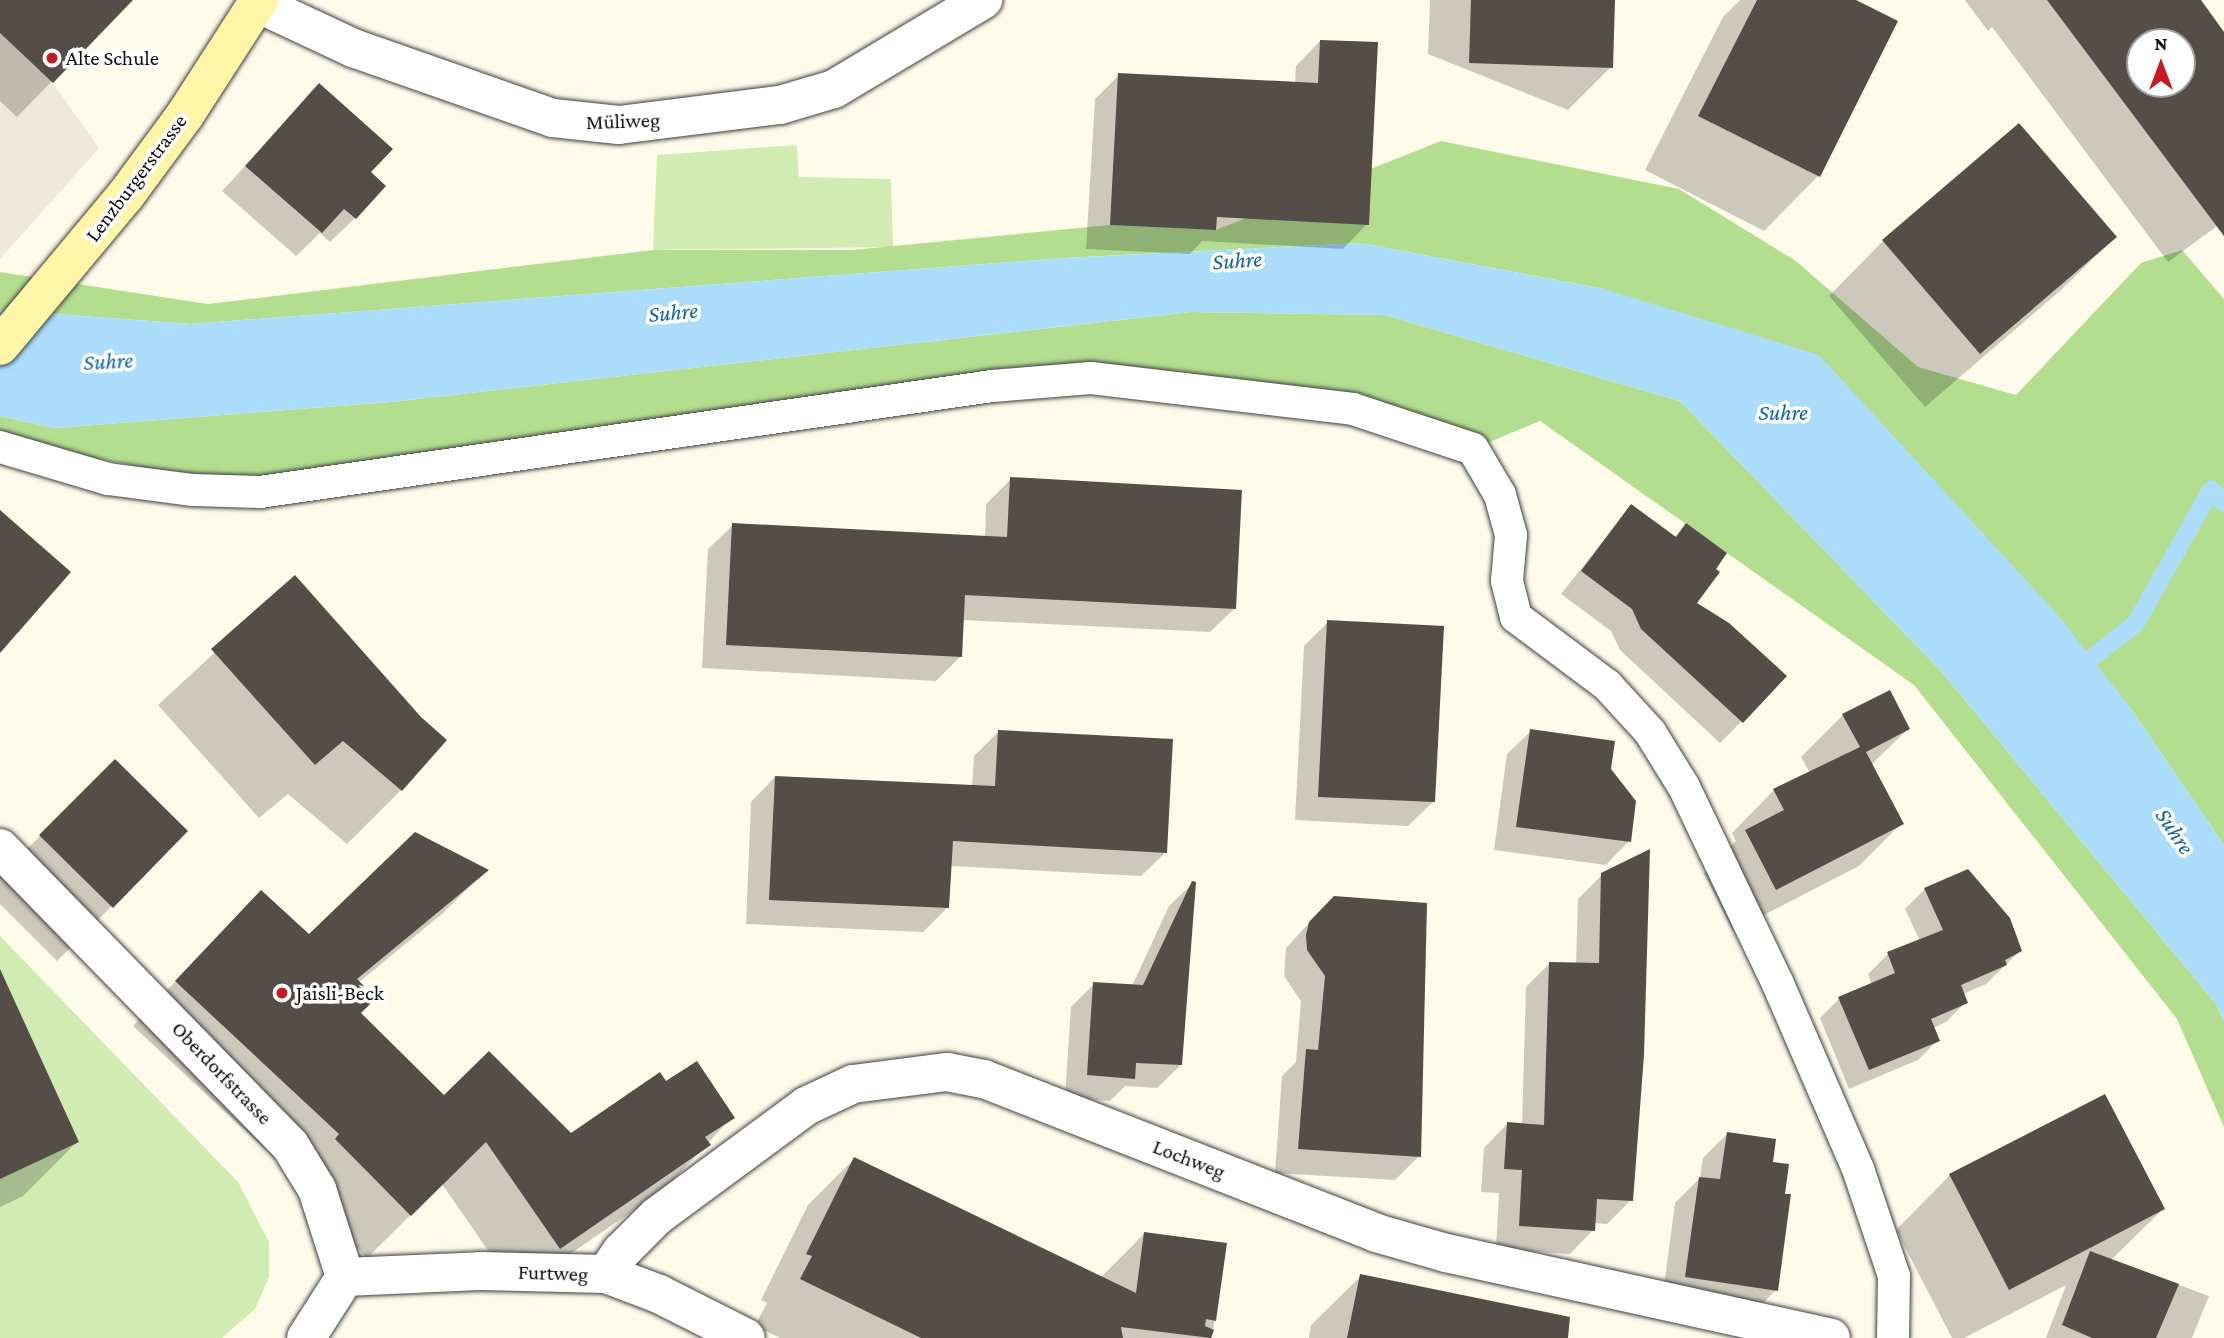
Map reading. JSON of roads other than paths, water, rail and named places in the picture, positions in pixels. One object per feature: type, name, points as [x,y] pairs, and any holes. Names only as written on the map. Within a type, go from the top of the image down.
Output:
[{"type":"main road","name":"Lenzburgerstrasse","points":[[0,346],[55,281],[185,115],[258,2]]},
{"type":"street","name":"Müliweg","points":[[258,2],[353,48],[553,118],[619,125],[780,105],[834,89],[983,0]]},
{"type":"street","name":"Oberdorfstrasse","points":[[0,848],[290,1145],[321,1199],[345,1277]]},
{"type":"street","name":"Lochweg","points":[[606,1274],[621,1252],[657,1216],[806,1106],[853,1084],[947,1072],[984,1079],[1377,1233],[1446,1252],[1831,1338]]},
{"type":"street","name":"Furtweg","points":[[345,1277],[480,1271],[606,1274],[659,1294],[746,1338]]},
{"type":"street","points":[[306,1338],[345,1277]]},
{"type":"lane","points":[[0,447],[108,479],[193,490],[260,492],[992,386],[1091,378],[1353,409],[1473,449],[1500,495],[1511,535],[1507,581],[1517,617],[1607,684],[1650,732],[1684,787],[1778,984],[1858,1169],[1894,1276],[1893,1338]]},
{"type":"water","name":"Suhre","points":[[1360,243],[1604,289],[1819,355],[2056,613],[2129,706],[2224,845],[2224,1021],[2216,1004],[1941,671],[1680,401],[1385,315],[1191,312],[391,402],[55,428],[0,416],[0,310],[191,324],[1064,258]]},
{"type":"waterway","points":[[2073,673],[2136,623],[2211,490],[2224,503]]},
{"type":"place","name":"Alte Schule","points":[[52,58]]},
{"type":"place","name":"Jaisli-Beck","points":[[282,993]]}]
